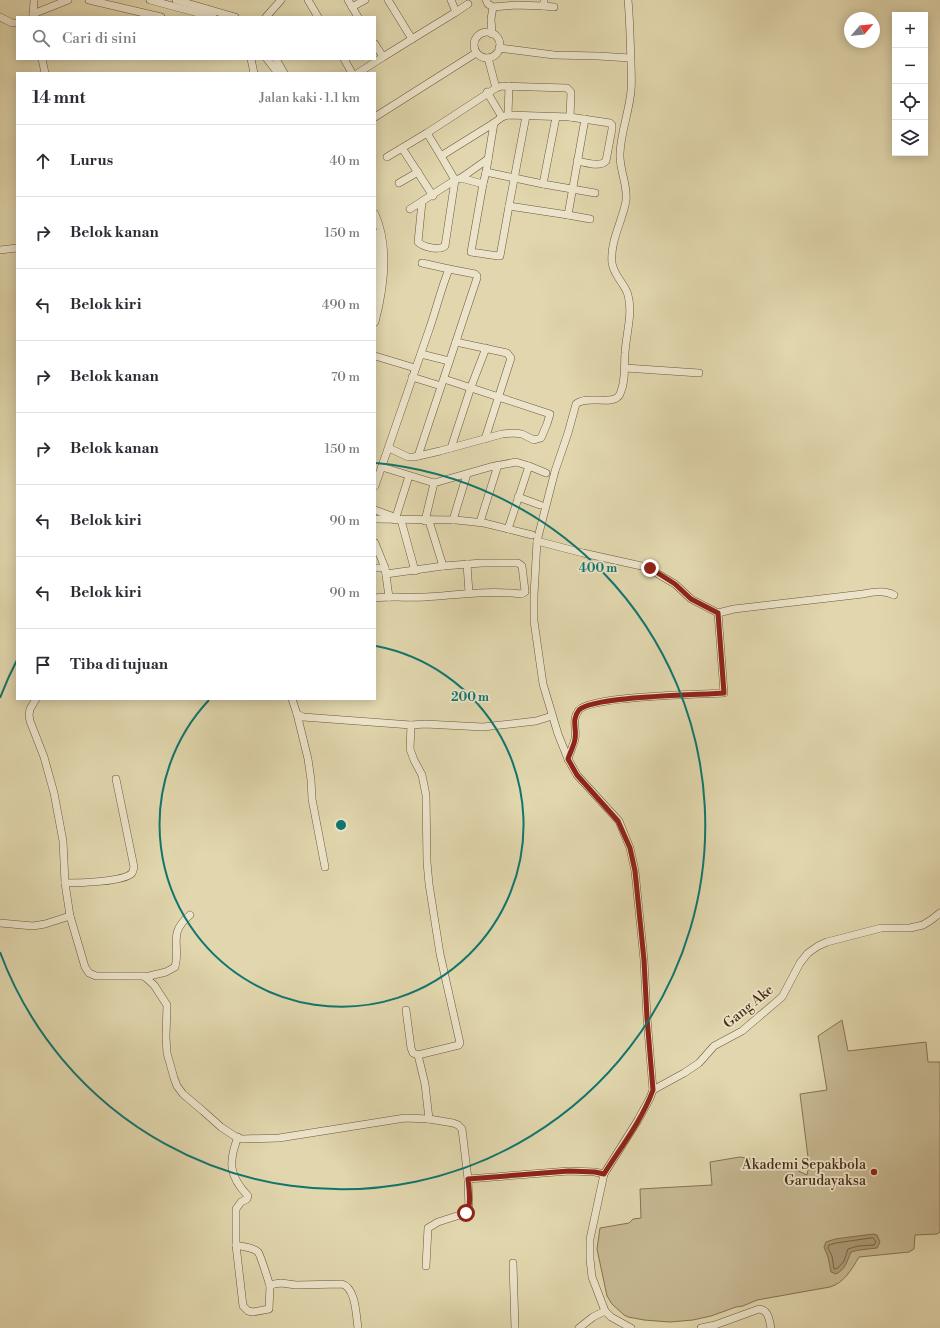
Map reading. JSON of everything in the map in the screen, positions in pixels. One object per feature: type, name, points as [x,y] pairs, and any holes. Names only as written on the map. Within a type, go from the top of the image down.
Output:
[{"type":"street","points":[[34,0],[33,16],[68,0]]},
{"type":"street","points":[[89,0],[157,16]]},
{"type":"street","points":[[150,0],[209,16]]},
{"type":"street","points":[[176,0],[233,16]]},
{"type":"street","points":[[267,16],[281,0]]},
{"type":"street","points":[[308,0],[317,16]]},
{"type":"street","points":[[348,0],[357,16]]},
{"type":"street","points":[[352,7],[365,0]]},
{"type":"street","points":[[388,0],[412,39]]},
{"type":"street","points":[[451,0],[456,12]]},
{"type":"street","points":[[486,0],[488,4],[493,7],[515,2],[544,3],[554,6]]},
{"type":"street","points":[[628,0],[631,89],[620,153],[620,161],[626,187],[626,198],[612,249],[612,263],[614,272],[625,289],[629,303],[629,329],[625,354],[624,381],[620,395],[617,399],[583,400],[576,404],[535,538],[534,621],[543,684],[552,716],[568,759],[577,775],[618,821],[630,848],[635,871],[644,960],[653,1090],[638,1120],[604,1174],[590,1239],[592,1277],[604,1311],[611,1317],[631,1328]]},
{"type":"street","points":[[360,72],[468,4]]},
{"type":"street","points":[[492,34],[491,19],[493,7]]},
{"type":"street","points":[[0,17],[12,23],[16,23]]},
{"type":"street","points":[[485,33],[492,34],[498,40],[499,48],[495,56],[488,58],[481,57],[476,53],[474,42],[478,36],[485,33]]},
{"type":"street","points":[[376,46],[383,57]]},
{"type":"street","points":[[499,48],[554,55],[630,58]]},
{"type":"street","points":[[376,116],[476,53]]},
{"type":"street","points":[[488,58],[496,88]]},
{"type":"street","points":[[42,60],[45,72]]},
{"type":"street","points":[[251,60],[254,72]]},
{"type":"street","points":[[269,60],[277,72]]},
{"type":"street","points":[[277,60],[283,72]]},
{"type":"street","points":[[345,60],[351,72]]},
{"type":"street","points":[[387,157],[427,133],[487,92],[502,86],[567,88],[571,92],[570,117]]},
{"type":"street","points":[[505,116],[509,86]]},
{"type":"street","points":[[487,92],[505,116]]},
{"type":"street","points":[[441,156],[505,116],[570,117],[610,123],[612,129],[606,161],[604,164],[600,165],[577,161]]},
{"type":"street","points":[[494,124],[471,252],[500,256],[526,116]]},
{"type":"street","points":[[543,184],[556,117]]},
{"type":"street","points":[[568,215],[585,119]]},
{"type":"street","points":[[427,133],[441,156],[458,179],[483,184]]},
{"type":"street","points":[[402,148],[433,196]]},
{"type":"street","points":[[410,209],[433,196],[488,159]]},
{"type":"street","points":[[399,183],[418,172]]},
{"type":"street","points":[[486,172],[595,193]]},
{"type":"street","points":[[422,202],[418,242],[421,245],[439,249],[443,248],[445,246],[458,179]]},
{"type":"street","points":[[509,206],[590,219]]},
{"type":"street","points":[[376,216],[383,239],[384,254],[382,296],[376,318]]},
{"type":"street","points":[[376,237],[378,265],[376,290]]},
{"type":"street","points":[[0,250],[16,248]]},
{"type":"street","points":[[418,456],[477,278],[475,274],[422,263]]},
{"type":"street","points":[[376,483],[449,269]]},
{"type":"street","points":[[456,342],[508,352],[511,358],[485,439]]},
{"type":"street","points":[[451,448],[471,387],[486,348]]},
{"type":"street","points":[[421,354],[449,361]]},
{"type":"street","points":[[376,356],[415,368]]},
{"type":"street","points":[[625,368],[699,373]]},
{"type":"street","points":[[412,377],[441,386]]},
{"type":"street","points":[[389,448],[408,457],[451,448],[502,434],[522,434],[534,440],[538,439],[543,434],[550,414],[444,379]]},
{"type":"street","points":[[382,467],[434,483],[498,465],[516,462],[546,473]]},
{"type":"street","points":[[480,522],[498,465]]},
{"type":"street","points":[[508,529],[529,466]]},
{"type":"street","points":[[453,520],[467,474]]},
{"type":"street","points":[[409,476],[397,519],[415,570]]},
{"type":"street","points":[[434,483],[427,521],[443,566]]},
{"type":"street","points":[[518,498],[540,505]]},
{"type":"street","points":[[376,510],[397,519]]},
{"type":"street","points":[[376,519],[427,521],[453,520],[480,522],[508,529],[583,553],[646,567],[675,584],[691,599],[718,613],[734,609],[872,592],[886,592],[894,595]]},
{"type":"street","points":[[376,546],[386,571],[390,597]]},
{"type":"street","points":[[376,568],[386,571],[415,570],[467,564],[518,563],[522,566],[525,586],[524,592],[521,594],[469,593],[424,597],[376,598]]},
{"type":"street","points":[[467,564],[469,593]]},
{"type":"street","points":[[568,759],[575,738],[574,720],[585,705],[619,699],[724,693],[718,613]]},
{"type":"street","points":[[35,700],[30,709],[30,721],[46,763],[54,793],[63,841],[65,885],[70,916],[85,967],[93,975],[103,977],[146,976],[166,972],[175,967],[176,934],[181,923],[190,915]]},
{"type":"street","points":[[292,700],[308,759],[312,780],[312,799],[325,867]]},
{"type":"street","points":[[297,714],[303,717],[410,725],[425,724],[483,727],[536,721],[552,716]]},
{"type":"street","points":[[406,1010],[413,1053],[418,1055],[459,1045],[460,1043],[440,954],[429,884],[427,862],[426,795],[422,775],[410,749],[410,725]]},
{"type":"street","points":[[65,885],[107,881],[129,875],[133,870],[134,866],[116,779]]},
{"type":"street","name":"Gang Ake","points":[[653,1090],[699,1063],[714,1046],[742,1032],[782,997],[800,963],[818,946],[827,942],[881,928],[910,928],[922,925],[932,920],[940,913]]},
{"type":"street","points":[[0,923],[33,926],[45,924],[70,916]]},
{"type":"street","points":[[146,976],[154,985],[167,1005],[167,1053],[177,1086],[182,1094],[231,1134],[242,1139],[279,1138],[406,1118],[429,1119],[453,1123],[462,1129],[468,1179],[469,1210],[466,1213],[438,1222],[428,1228],[426,1266]]},
{"type":"street","points":[[418,1055],[425,1084],[429,1119]]},
{"type":"street","points":[[236,1245],[258,1252],[270,1286],[269,1309],[248,1312],[243,1306],[236,1245],[236,1209],[241,1202],[247,1199],[248,1196],[233,1174],[231,1165],[234,1146],[238,1137]]},
{"type":"street","points":[[468,1179],[569,1171],[595,1172],[604,1174]]},
{"type":"street","points":[[513,1263],[515,1328]]},
{"type":"street","points":[[270,1286],[281,1283],[296,1285],[347,1285],[350,1288],[353,1298],[358,1328]]},
{"type":"street","points":[[701,1328],[715,1325],[759,1309],[764,1310],[768,1315],[771,1328]]},
{"type":"street","points":[[579,1328],[593,1317],[604,1311]]},
{"type":"shaded area","name":"Akademi Sepakbola Garudayaksa","points":[[842,1020],[848,1051],[926,1042],[928,1062],[940,1062],[940,1232],[937,1234],[915,1235],[914,1249],[909,1252],[859,1257],[843,1279],[830,1287],[757,1300],[711,1316],[693,1320],[670,1322],[644,1320],[624,1315],[612,1304],[607,1296],[597,1249],[600,1228],[629,1223],[633,1219],[641,1218],[640,1189],[712,1185],[710,1162],[740,1157],[751,1159],[763,1167],[770,1169],[794,1169],[807,1175],[809,1165],[800,1094],[827,1090],[818,1036]]},
{"type":"water","points":[[873,1234],[877,1235],[880,1242],[877,1248],[851,1252],[842,1270],[836,1274],[831,1272],[824,1247],[826,1242],[835,1239]]},
{"type":"place","name":"Akademi Sepakbola Garudayaksa","points":[[874,1172]]},
{"type":"route","points":[[466,1213],[470,1206],[468,1179],[569,1171],[595,1172],[604,1174],[638,1120],[653,1090],[644,960],[638,914],[635,871],[630,848],[624,831],[618,821],[577,775],[568,759],[575,738],[574,720],[585,705],[619,699],[724,693],[718,613],[691,599],[675,584],[650,568]]}]
